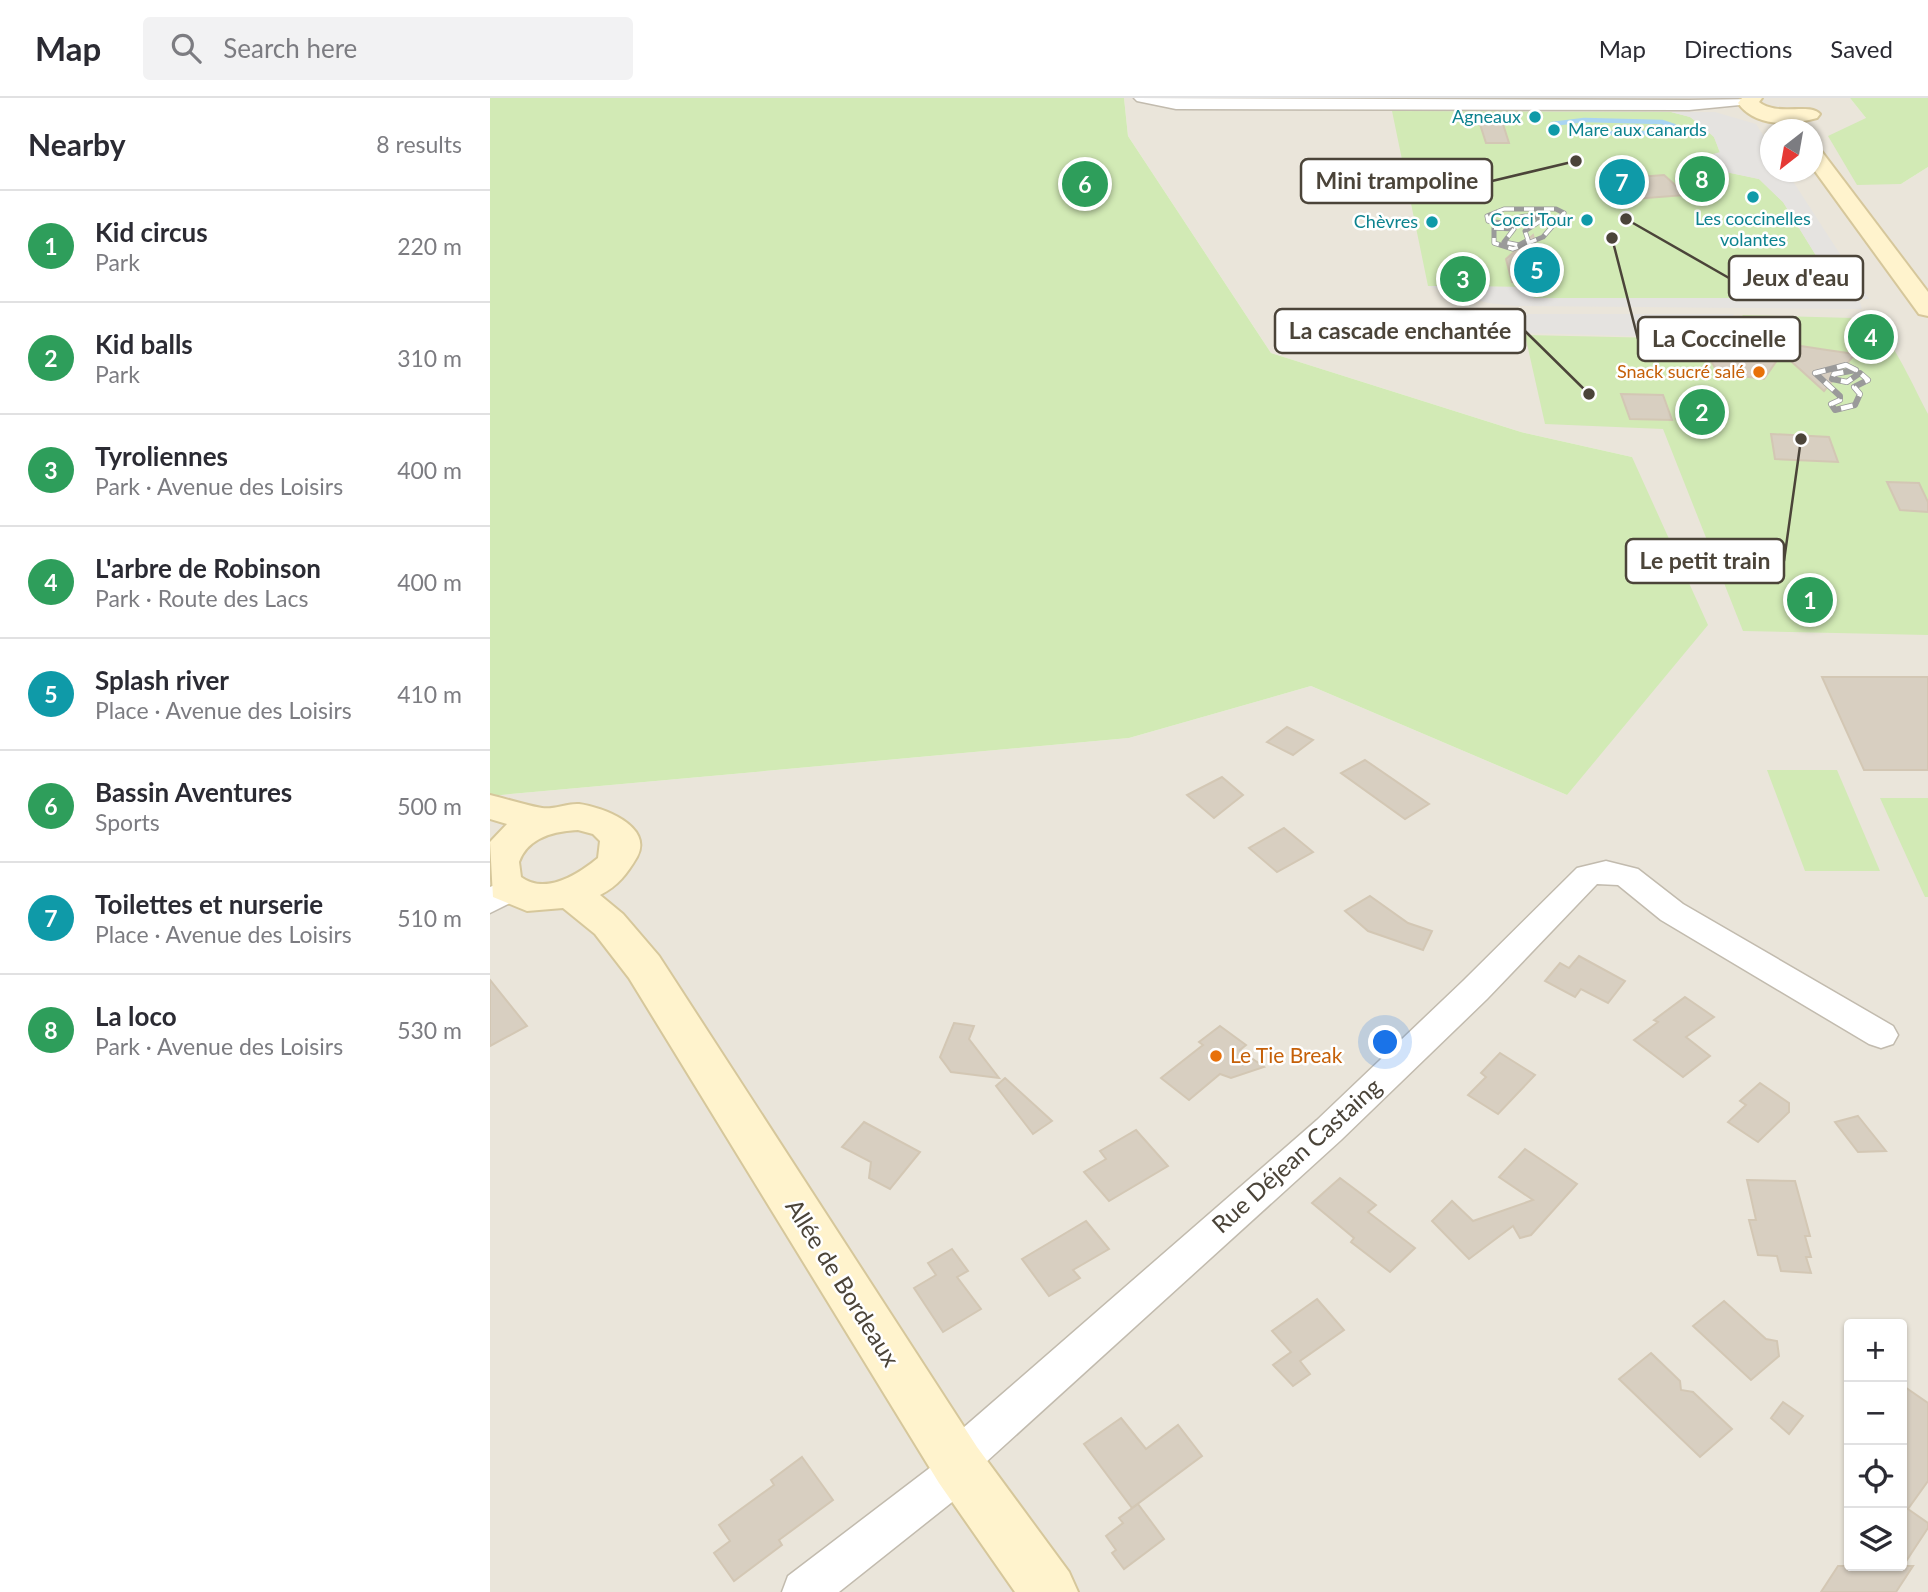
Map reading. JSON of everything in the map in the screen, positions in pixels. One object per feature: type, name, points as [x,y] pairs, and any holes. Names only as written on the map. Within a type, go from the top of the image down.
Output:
[{"type":"main road","points":[[1757,106],[1794,117],[1805,114]]},
{"type":"main road","points":[[1757,106],[1776,119]]},
{"type":"main road","points":[[1823,167],[1928,309]]},
{"type":"main road","points":[[490,807],[546,822]]},
{"type":"main road","points":[[579,817],[597,820],[610,827],[617,833],[621,845],[612,867],[593,884],[572,894],[548,898],[500,896],[497,841],[516,836],[546,822],[579,817]]},
{"type":"main road","name":"Allée de Bordeaux","points":[[612,867],[620,907],[644,967]]},
{"type":"main road","name":"Allée de Bordeaux","points":[[572,894],[610,924],[644,967],[958,1465],[1049,1592]]},
{"type":"street","points":[[1142,98],[1177,104],[1757,106]]},
{"type":"street","name":"Rue Déjean Castaing","points":[[804,1592],[946,1480],[970,1449],[1329,1130],[1475,990],[1588,875],[1606,872],[1627,876],[1672,912],[1881,1035]]},
{"type":"shaded area","points":[[1124,98],[1850,98],[1866,118],[1901,184],[1928,167],[1928,1592],[490,1592],[490,796],[1129,738],[1311,686],[1567,795],[1632,457],[1521,432],[1271,353],[1128,136]]},
{"type":"shaded area","points":[[1671,112],[1715,112],[1756,124],[1760,130],[1760,180],[1721,171],[1711,155],[1720,152],[1714,137],[1690,117]]},
{"type":"shaded area","points":[[1762,182],[1793,182],[1869,299],[1859,299],[1862,309],[1516,306],[1488,303],[1428,286],[1530,287],[1534,298],[1859,298],[1849,281],[1828,275],[1783,202]]},
{"type":"shaded area","points":[[1520,314],[1734,314],[1731,319],[1699,326],[1703,338],[1524,333]]},
{"type":"green space","points":[[490,98],[1124,98],[1128,136],[1271,353],[1521,432],[1632,457],[1708,625],[1567,795],[1311,686],[1129,738],[490,796]]},
{"type":"green space","points":[[1850,98],[1928,98],[1928,167],[1901,184],[1857,185],[1828,136],[1866,118]]},
{"type":"green space","points":[[1392,111],[1671,112],[1690,117],[1714,137],[1720,153],[1712,154],[1721,171],[1759,179],[1783,202],[1828,275],[1849,281],[1859,299],[1533,298],[1529,287],[1428,286]]},
{"type":"green space","points":[[1743,315],[1865,320],[1875,324],[1897,354],[1928,414],[1928,635],[1743,631],[1663,429],[1545,424],[1525,335],[1705,339],[1702,327],[1738,320]]},
{"type":"green space","points":[[1767,770],[1837,770],[1880,871],[1805,871]]},
{"type":"green space","points":[[1880,798],[1928,798],[1928,897],[1925,897]]},
{"type":"building","points":[[1479,121],[1502,121],[1509,143],[1486,143]]},
{"type":"building","points":[[1664,175],[1686,195],[1633,199],[1612,179]]},
{"type":"building","points":[[1533,235],[1544,275],[1533,275],[1535,282],[1512,282],[1506,259]]},
{"type":"building","points":[[1781,343],[1855,354],[1824,391],[1782,353],[1764,379],[1718,373],[1707,354],[1787,350]]},
{"type":"building","points":[[1621,394],[1663,395],[1672,420],[1630,419]]},
{"type":"building","points":[[1771,434],[1829,437],[1838,462],[1775,459]]},
{"type":"building","points":[[1887,482],[1919,483],[1928,502],[1928,512],[1900,510]]},
{"type":"building","points":[[1822,677],[1928,677],[1928,770],[1864,770]]},
{"type":"building","points":[[1287,727],[1313,740],[1293,755],[1267,742]]},
{"type":"building","points":[[1365,760],[1429,804],[1405,819],[1341,773]]},
{"type":"building","points":[[1222,777],[1243,795],[1214,818],[1187,795]]},
{"type":"building","points":[[1284,828],[1313,852],[1277,872],[1249,848]]},
{"type":"building","points":[[1370,896],[1408,923],[1432,931],[1423,950],[1368,931],[1345,911]]},
{"type":"building","points":[[1579,956],[1625,981],[1608,1003],[1581,989],[1575,997],[1545,981],[1560,963],[1569,968]]},
{"type":"building","points":[[490,980],[527,1026],[490,1046]]},
{"type":"building","points":[[1685,997],[1714,1017],[1686,1037],[1710,1056],[1683,1077],[1634,1040],[1658,1022],[1654,1020]]},
{"type":"building","points":[[954,1023],[974,1026],[969,1039],[999,1078],[951,1072],[940,1057]]},
{"type":"building","points":[[1220,1026],[1246,1045],[1240,1050],[1264,1067],[1231,1078],[1220,1074],[1189,1100],[1161,1078],[1203,1045],[1199,1042]]},
{"type":"building","points":[[1500,1053],[1535,1075],[1498,1114],[1468,1095],[1486,1077],[1481,1073]]},
{"type":"building","points":[[1005,1078],[1052,1121],[1033,1134],[996,1086]]},
{"type":"building","points":[[1760,1083],[1789,1103],[1789,1112],[1758,1142],[1728,1122],[1746,1105],[1740,1101]]},
{"type":"building","points":[[1858,1116],[1886,1151],[1858,1152],[1835,1122]]},
{"type":"building","points":[[864,1122],[920,1152],[890,1189],[869,1178],[871,1162],[842,1147]]},
{"type":"building","points":[[1136,1130],[1168,1166],[1109,1201],[1084,1172],[1106,1159],[1100,1151]]},
{"type":"building","points":[[1525,1149],[1577,1184],[1531,1235],[1520,1238],[1513,1226],[1469,1259],[1432,1221],[1452,1201],[1473,1221],[1533,1200],[1499,1177]]},
{"type":"building","points":[[1340,1178],[1376,1205],[1368,1212],[1415,1248],[1390,1272],[1351,1242],[1354,1238],[1312,1203]]},
{"type":"building","points":[[1747,1180],[1795,1181],[1810,1236],[1805,1236],[1811,1257],[1806,1257],[1811,1273],[1781,1271],[1777,1256],[1758,1255],[1749,1220],[1756,1220]]},
{"type":"building","points":[[1086,1221],[1109,1249],[1073,1270],[1080,1278],[1049,1296],[1022,1259]]},
{"type":"building","points":[[952,1249],[968,1271],[957,1277],[981,1309],[943,1332],[914,1288],[936,1275],[928,1263]]},
{"type":"building","points":[[1317,1299],[1344,1330],[1300,1361],[1310,1374],[1293,1386],[1273,1365],[1291,1352],[1272,1331]]},
{"type":"building","points":[[1724,1301],[1766,1339],[1777,1341],[1779,1356],[1751,1380],[1693,1326]]},
{"type":"building","points":[[1651,1353],[1680,1381],[1681,1390],[1693,1392],[1732,1429],[1700,1457],[1619,1379]]},
{"type":"building","points":[[1907,1388],[1928,1403],[1928,1481],[1908,1509],[1928,1523],[1928,1528],[1907,1560]]},
{"type":"building","points":[[1783,1402],[1803,1416],[1789,1434],[1771,1418]]},
{"type":"building","points":[[1121,1418],[1146,1449],[1178,1425],[1202,1456],[1132,1508],[1084,1444]]},
{"type":"building","points":[[802,1457],[833,1500],[779,1540],[782,1545],[734,1581],[714,1553],[730,1541],[719,1525],[774,1485],[771,1480]]},
{"type":"building","points":[[1138,1504],[1164,1539],[1124,1569],[1112,1553],[1116,1550],[1106,1536],[1123,1523],[1119,1518]]},
{"type":"building","points":[[1838,1566],[1844,1566],[1844,1571],[1907,1571],[1907,1566],[1913,1566],[1896,1592],[1821,1592]]},
{"type":"waterway","points":[[1552,124],[1584,120],[1662,122],[1674,126],[1675,130],[1670,133],[1591,133]]},
{"type":"railway","points":[[1504,209],[1556,209],[1564,213],[1543,237],[1513,249],[1494,243],[1494,228],[1514,229],[1504,242],[1519,245],[1528,240],[1525,231],[1539,222],[1537,217],[1530,216],[1504,222],[1488,221],[1487,216],[1504,209]]},
{"type":"railway","points":[[1846,365],[1856,370],[1834,374],[1832,379],[1847,382],[1860,373],[1868,380],[1854,387],[1860,394],[1855,405],[1835,410],[1831,404],[1840,400],[1840,396],[1815,373],[1846,365]]},
{"type":"place","name":"Agneaux","points":[[1535,117]]},
{"type":"place","name":"Mare aux canards","points":[[1554,130]]},
{"type":"place","name":"Mini trampoline","points":[[1576,161]]},
{"type":"place","name":"La loco","points":[[1702,179]]},
{"type":"place","name":"Toilettes et nurserie","points":[[1622,182]]},
{"type":"place","name":"Bassin Aventures","points":[[1085,184]]},
{"type":"place","name":"Les coccinelles volantes","points":[[1753,197]]},
{"type":"place","name":"Jeux d'eau","points":[[1626,219]]},
{"type":"place","name":"Cocci Tour","points":[[1587,220]]},
{"type":"place","name":"Chèvres","points":[[1432,222]]},
{"type":"place","name":"La Coccinelle","points":[[1612,238]]},
{"type":"place","name":"Splash river","points":[[1537,270]]},
{"type":"place","name":"Tyroliennes","points":[[1463,279]]},
{"type":"place","name":"L'arbre de Robinson","points":[[1871,337]]},
{"type":"place","name":"Snack sucré salé","points":[[1759,372]]},
{"type":"place","name":"La cascade enchantée","points":[[1589,394]]},
{"type":"place","name":"Kid balls","points":[[1702,412]]},
{"type":"place","name":"Le petit train","points":[[1801,439]]},
{"type":"place","name":"Kid circus","points":[[1810,600]]},
{"type":"place","name":"Le Tie Break","points":[[1216,1056]]}]
